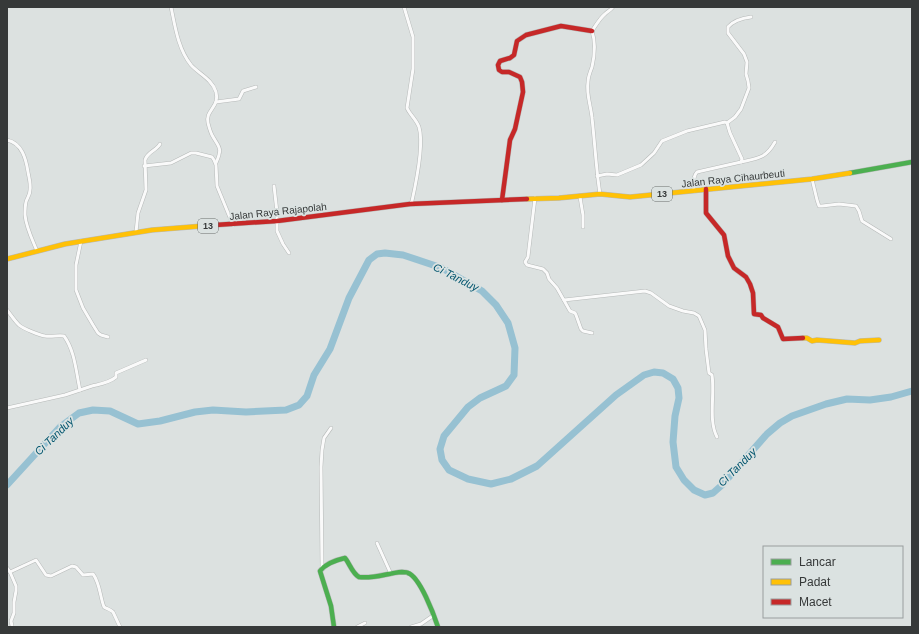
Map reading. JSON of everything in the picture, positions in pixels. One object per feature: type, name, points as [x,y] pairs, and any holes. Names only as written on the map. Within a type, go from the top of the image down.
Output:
[{"type":"main road","points":[[502,200],[510,140],[516,129],[523,92],[520,77],[509,72],[502,72],[499,70],[498,65],[500,61],[510,58],[514,54],[517,41],[526,35],[560,26],[592,31]]},
{"type":"main road","name":"Jalan Raya Cihaurbeuti","points":[[410,204],[559,198],[600,194],[630,197],[812,179],[912,162]]},
{"type":"main road","points":[[706,190],[706,213],[724,235],[728,256],[734,268],[746,277],[750,284],[753,293],[754,314],[761,315],[763,318],[778,327],[783,339],[807,338],[812,341],[855,343],[860,341],[879,340]]},
{"type":"main road","name":"Jalan Raya Rajapolah","points":[[7,259],[66,244],[136,232],[277,221],[410,204]]},
{"type":"main road","points":[[334,627],[331,606],[320,570],[322,567],[345,558],[356,575],[361,577],[373,577],[400,572],[409,573],[413,576],[423,593],[438,627]]},
{"type":"street","points":[[171,7],[180,44],[187,58],[192,65],[210,81],[216,92],[216,102],[207,120],[212,135],[220,149],[216,163],[217,186],[233,225]]},
{"type":"street","points":[[404,7],[413,37],[413,69],[407,108],[418,124],[420,131],[420,149],[416,181],[410,204]]},
{"type":"street","points":[[600,194],[592,117],[588,96],[588,82],[595,49],[592,31],[605,14],[613,7]]},
{"type":"street","points":[[597,176],[608,174],[616,175],[641,165],[654,152],[662,141],[687,131],[727,122],[735,117],[741,109],[749,88],[746,74],[747,62],[744,54],[728,33],[728,27],[730,24],[740,19],[751,17]]},
{"type":"street","points":[[216,102],[239,99],[243,91],[256,87]]},
{"type":"street","points":[[727,122],[730,133],[742,160],[741,162]]},
{"type":"street","points":[[7,140],[16,144],[23,153],[26,161],[30,194],[26,201],[25,216],[37,251]]},
{"type":"street","points":[[694,191],[694,178],[697,172],[754,159],[765,155],[770,151],[775,142]]},
{"type":"street","points":[[136,232],[138,213],[146,190],[144,166],[146,156],[157,149],[160,144]]},
{"type":"street","points":[[144,166],[171,163],[191,153],[212,157],[216,163]]},
{"type":"street","points":[[812,179],[819,206],[839,204],[856,206],[859,210],[862,221],[891,239]]},
{"type":"street","points":[[274,186],[277,231],[289,253]]},
{"type":"street","points":[[580,196],[583,227]]},
{"type":"street","points":[[535,198],[528,257],[525,262],[527,265],[543,269],[547,273],[549,279],[557,288],[570,311],[576,315],[582,330],[592,333]]},
{"type":"street","points":[[81,241],[76,265],[76,290],[98,333],[108,337]]},
{"type":"street","points":[[564,300],[645,291],[651,293],[669,306],[697,315],[705,330],[709,373],[712,376],[713,386],[714,429],[717,437]]},
{"type":"street","points":[[7,310],[23,328],[41,335],[64,336],[74,358],[80,390]]},
{"type":"street","points":[[7,408],[65,395],[113,380],[116,377],[116,373],[146,360]]},
{"type":"street","points":[[322,567],[322,450],[324,438],[331,428]]},
{"type":"street","points":[[377,543],[392,574]]},
{"type":"street","points":[[10,572],[36,560],[46,575],[51,576],[72,566],[76,567],[83,575],[94,574],[104,607],[113,612],[120,627]]},
{"type":"street","points":[[7,568],[16,586],[14,613],[11,621],[12,626]]},
{"type":"street","points":[[411,627],[421,624],[434,615]]},
{"type":"street","points":[[357,627],[365,623]]},
{"type":"waterway","name":"Ci Tanduy","points":[[7,485],[60,427],[79,413],[93,410],[110,411],[138,424],[160,421],[195,412],[213,410],[246,412],[286,410],[299,405],[307,396],[314,375],[330,349],[349,298],[369,260],[377,254],[385,253],[403,255],[442,268],[482,291],[496,305],[508,323],[515,348],[514,375],[506,386],[480,398],[468,407],[444,436],[440,449],[442,460],[449,470],[468,479],[491,484],[511,479],[537,466],[616,395],[644,375],[654,372],[663,373],[673,379],[678,388],[679,398],[675,416],[673,442],[676,467],[684,480],[694,490],[705,495],[713,493],[722,485],[767,434],[780,423],[792,416],[826,404],[847,399],[870,400],[891,397],[912,391]]},
{"type":"traffic: fast","points":[[850,173],[912,162]]},
{"type":"traffic: fast","points":[[334,627],[331,606],[320,571],[328,564],[345,558],[353,571],[359,577],[370,577],[402,572],[407,572],[413,576],[426,597],[438,627]]},
{"type":"traffic: slow","points":[[527,199],[600,194],[630,197],[812,179],[850,173]]},
{"type":"traffic: slow","points":[[7,259],[65,244],[152,230],[215,225]]},
{"type":"traffic: slow","points":[[803,338],[807,338],[812,341],[817,340],[855,343],[860,341],[879,340]]},
{"type":"traffic: jam","points":[[502,200],[510,140],[515,129],[523,92],[520,77],[509,72],[502,72],[499,70],[498,65],[500,61],[514,55],[517,41],[526,35],[561,26],[592,31]]},
{"type":"traffic: jam","points":[[706,189],[706,213],[724,235],[728,256],[734,268],[746,277],[750,284],[753,293],[754,314],[761,315],[763,318],[778,327],[783,339],[803,338]]},
{"type":"traffic: jam","points":[[215,225],[277,221],[410,204],[527,199]]}]
